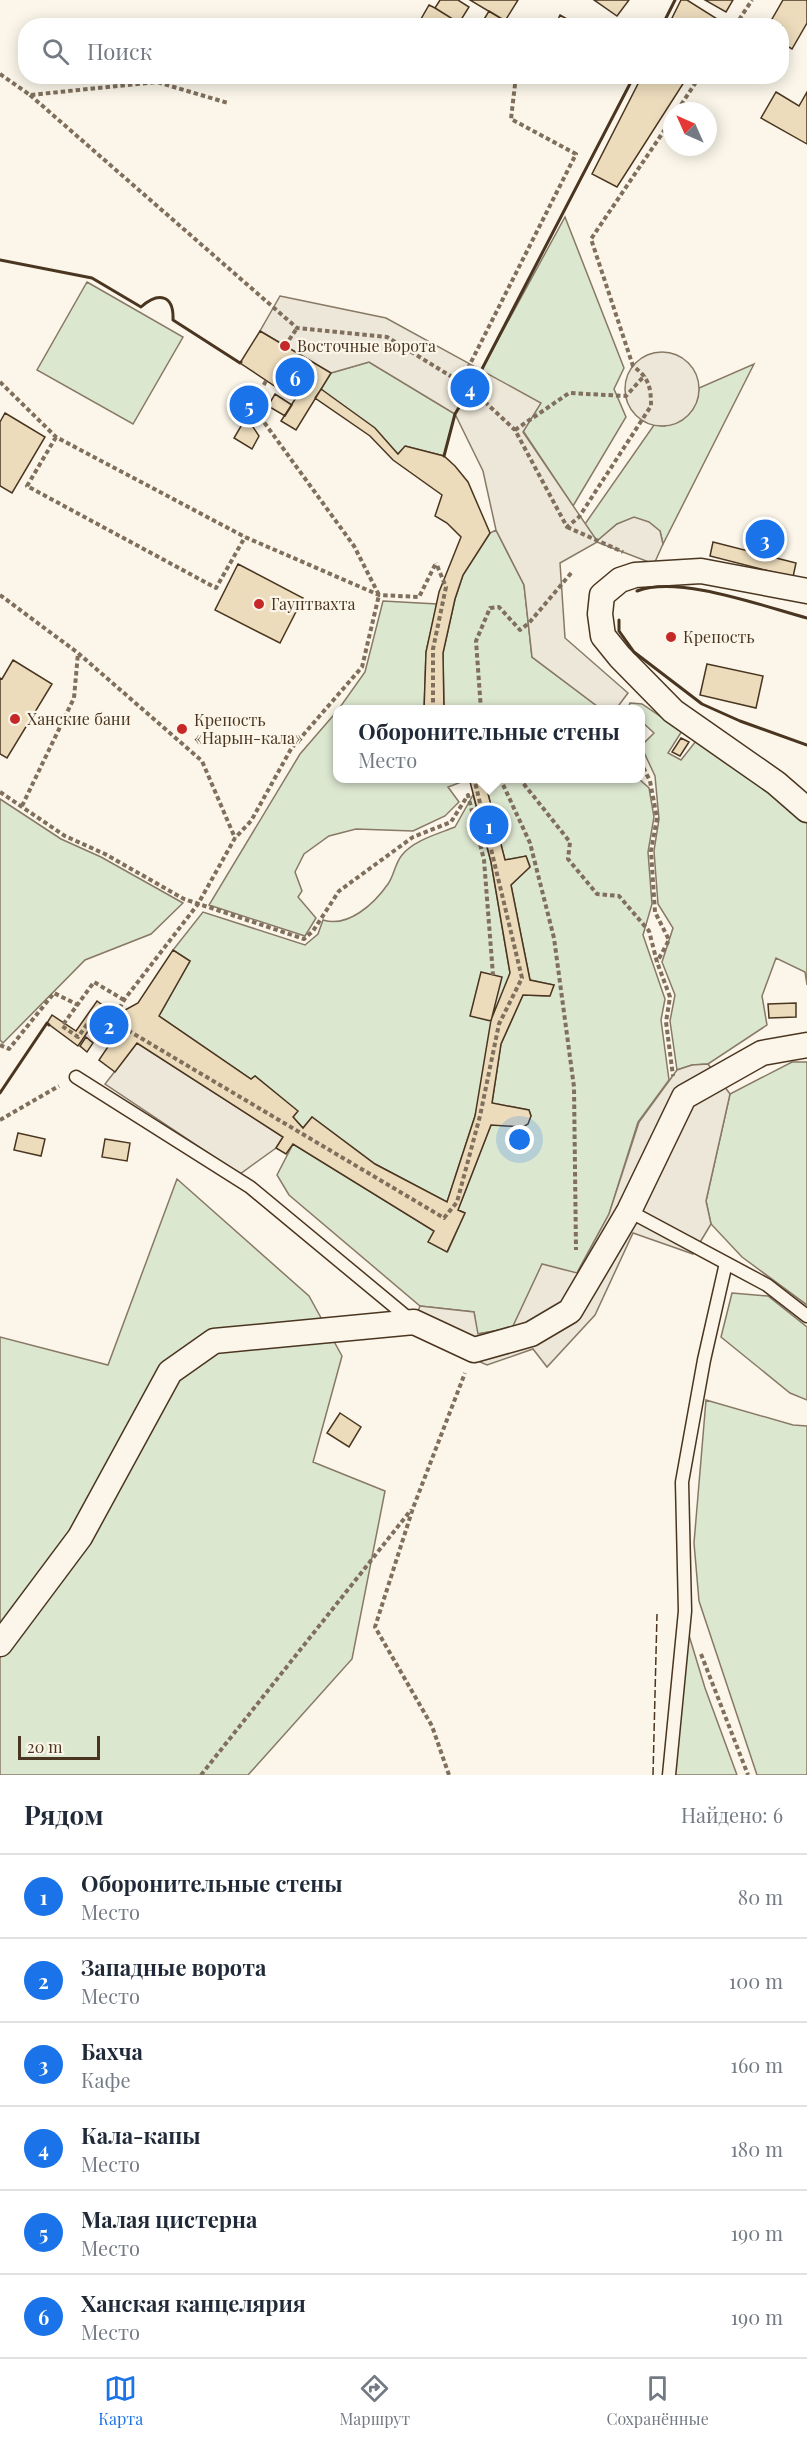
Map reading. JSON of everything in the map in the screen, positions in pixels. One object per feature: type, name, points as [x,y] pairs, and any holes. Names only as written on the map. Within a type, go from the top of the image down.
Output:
[{"type":"street","points":[[807,591],[701,571],[635,575],[620,580],[602,595],[600,614],[603,636],[620,657],[673,711],[776,783],[807,810]]},
{"type":"street","points":[[0,1644],[80,1537],[170,1372],[214,1341],[414,1322],[474,1350],[531,1334],[570,1311],[629,1211],[684,1097],[762,1053],[807,1045]]},
{"type":"lane","points":[[76,1077],[250,1187],[414,1322]]},
{"type":"lane","points":[[629,1211],[767,1285],[807,1316]]},
{"type":"lane","points":[[669,1775],[685,1611],[682,1482],[704,1360],[726,1263]]},
{"type":"path","points":[[740,18],[752,0]]},
{"type":"path","points":[[0,74],[30,95],[297,328],[387,337],[470,388],[515,430],[567,527],[626,553]]},
{"type":"path","points":[[30,95],[137,84]]},
{"type":"path","points":[[164,84],[228,103]]},
{"type":"path","points":[[461,382],[576,154],[512,118],[515,84]]},
{"type":"path","points":[[683,102],[695,84]]},
{"type":"path","points":[[567,527],[579,517],[651,406],[651,387],[645,375],[633,366],[591,239],[663,132]]},
{"type":"path","points":[[285,346],[297,328]]},
{"type":"path","points":[[515,430],[569,393],[626,396],[645,375]]},
{"type":"path","points":[[116,1015],[124,1000],[198,904],[235,838],[251,821],[291,749],[362,667],[379,595],[354,546],[261,417],[258,395],[266,381]]},
{"type":"path","points":[[0,382],[56,437],[245,537],[379,595],[419,597],[436,563],[446,587],[433,649],[433,705]]},
{"type":"path","points":[[56,437],[27,486],[216,588],[245,537]]},
{"type":"path","points":[[481,705],[476,641],[490,608],[499,607],[520,630],[529,623],[572,572]]},
{"type":"path","points":[[0,595],[78,653],[202,761],[235,838]]},
{"type":"path","points":[[22,806],[74,698],[78,653]]},
{"type":"path","points":[[645,771],[651,782],[657,818],[651,851],[655,912],[669,940],[657,962]]},
{"type":"path","points":[[124,1000],[94,982],[62,1026],[78,1036],[98,1009],[124,1028],[444,1218],[457,1202],[480,1116],[499,1024],[522,978],[475,783]]},
{"type":"path","points":[[502,783],[530,843],[554,938],[574,1088],[576,1273],[586,1282]]},
{"type":"path","points":[[523,783],[570,842],[568,859],[597,894],[619,896],[649,931],[670,997],[666,1022],[673,1076],[684,1097]]},
{"type":"path","points":[[0,792],[65,836],[105,854],[184,898],[304,939],[313,931],[339,891],[413,837],[451,822],[468,795],[484,860],[493,975]]},
{"type":"path","points":[[0,1046],[9,1049],[54,993],[78,1005]]},
{"type":"path","points":[[0,1120],[76,1077]]},
{"type":"path","points":[[448,1775],[432,1726],[375,1627],[413,1508],[474,1350]]},
{"type":"path","points":[[201,1775],[413,1508]]},
{"type":"path","points":[[685,1611],[748,1775]]},
{"type":"green space","points":[[565,217],[624,368],[614,389],[626,417],[573,506],[482,369]]},
{"type":"green space","points":[[87,282],[183,337],[133,424],[37,370]]},
{"type":"green space","points":[[369,362],[455,414],[444,456],[406,446],[398,454],[321,389],[331,373]]},
{"type":"green space","points":[[754,364],[663,544],[660,531],[617,524],[597,541],[585,524],[654,425],[665,426],[697,399],[699,388]]},
{"type":"green space","points":[[496,530],[524,585],[532,657],[596,705],[444,705],[443,653],[455,599],[463,575],[490,533]]},
{"type":"green space","points":[[383,601],[437,604],[426,652],[424,705],[342,705],[365,672]]},
{"type":"green space","points":[[645,706],[682,731],[668,753],[681,760],[696,741],[807,820],[807,985],[805,972],[776,958],[762,996],[767,1025],[708,1064],[692,1065],[677,1070],[670,1021],[675,995],[662,962],[673,928],[658,904],[654,851],[659,819],[655,776],[645,755],[645,742],[654,733],[645,725]]},
{"type":"green space","points":[[333,716],[333,783],[458,783],[448,787],[459,802],[445,816],[413,831],[356,829],[329,836],[304,854],[295,872],[302,891],[298,897],[316,918],[305,936],[209,905],[300,754]]},
{"type":"green space","points":[[485,783],[643,783],[649,788],[654,817],[648,852],[652,904],[643,935],[665,999],[661,1020],[669,1080],[638,1122],[609,1214],[577,1273],[512,1328],[477,1334],[474,1312],[420,1306],[289,1195],[277,1175],[293,1144],[434,1231],[448,1251],[465,1213],[458,1210],[491,1125],[531,1116],[529,1110],[492,1103],[501,1044],[523,995],[549,996],[554,985],[530,980],[511,885],[530,866],[526,856],[505,860]]},
{"type":"green space","points":[[473,795],[491,862],[510,973],[475,1116],[447,1202],[375,1164],[312,1117],[303,1128],[293,1117],[297,1111],[255,1076],[251,1079],[159,1016],[190,961],[173,950],[203,912],[305,945],[318,934],[323,920],[342,921],[368,906],[388,884],[402,855],[420,841],[455,827]]},
{"type":"green space","points":[[0,799],[61,839],[101,857],[183,903],[151,934],[85,960],[3,1043],[0,1040]]},
{"type":"green space","points":[[792,1062],[807,1062],[807,1305],[742,1257],[711,1224],[706,1201],[730,1094]]},
{"type":"green space","points":[[177,1179],[309,1296],[342,1356],[313,1462],[385,1491],[352,1659],[248,1775],[0,1775],[0,1337],[108,1365]]},
{"type":"green space","points":[[732,1293],[768,1296],[807,1327],[807,1400],[790,1393],[721,1337]]},
{"type":"green space","points":[[706,1400],[793,1425],[807,1426],[807,1775],[757,1775],[699,1601],[694,1543]]},
{"type":"green space","points":[[688,1632],[705,1688],[737,1775],[675,1775],[681,1685]]},
{"type":"shaded area","points":[[280,296],[386,318],[541,403],[523,432],[597,541],[617,524],[634,517],[649,522],[660,531],[663,544],[654,564],[597,542],[560,563],[565,638],[628,693],[619,705],[596,705],[532,657],[524,585],[496,530],[483,471],[455,414],[369,362],[331,373],[260,331]]},
{"type":"shaded area","points":[[662,352],[676,355],[688,363],[696,375],[699,389],[696,403],[688,415],[676,423],[662,426],[648,423],[636,415],[628,403],[625,389],[628,375],[636,363],[648,355]]},
{"type":"shaded area","points":[[137,1043],[283,1137],[276,1148],[240,1174],[105,1084]]},
{"type":"shaded area","points":[[708,1064],[730,1094],[706,1201],[711,1224],[693,1254],[633,1233],[595,1315],[547,1367],[533,1349],[487,1365],[410,1331],[420,1306],[474,1312],[478,1334],[512,1328],[542,1264],[577,1273],[609,1214],[639,1122],[677,1070],[692,1065]]},
{"type":"building","points":[[440,0],[458,0],[469,7],[462,18],[451,18],[435,8]]},
{"type":"building","points":[[470,0],[518,0],[507,18],[500,18]]},
{"type":"building","points":[[594,0],[629,0],[617,16]]},
{"type":"building","points":[[681,0],[687,0],[716,18],[672,18]]},
{"type":"building","points":[[705,0],[733,0],[726,12]]},
{"type":"building","points":[[783,0],[807,0],[807,23],[792,49],[789,47],[789,18],[773,18]]},
{"type":"building","points":[[429,5],[451,18],[422,18]]},
{"type":"building","points":[[489,11],[501,18],[485,18]]},
{"type":"building","points":[[638,84],[683,84],[671,102],[663,102],[663,115],[617,187],[592,174]]},
{"type":"building","points":[[776,92],[799,106],[807,92],[807,144],[761,118]]},
{"type":"building","points":[[260,331],[331,373],[296,430],[281,421],[301,390],[288,382],[282,391],[240,363]]},
{"type":"building","points":[[321,389],[375,428],[398,454],[405,446],[444,456],[468,482],[490,533],[463,575],[455,599],[443,653],[444,705],[424,705],[426,652],[439,592],[461,537],[447,523],[435,516],[442,495],[393,460],[370,436],[315,398]]},
{"type":"building","points":[[275,394],[292,405],[285,416],[268,406]]},
{"type":"building","points":[[247,398],[256,404],[250,411],[242,405]]},
{"type":"building","points":[[5,413],[45,437],[12,493],[0,486],[0,422]]},
{"type":"building","points":[[244,421],[253,427],[259,436],[252,449],[234,438]]},
{"type":"building","points":[[713,542],[796,563],[793,577],[710,556]]},
{"type":"building","name":"Гауптвахта","points":[[238,564],[303,598],[280,643],[215,610]]},
{"type":"building","name":"Ханские бани","points":[[13,660],[52,684],[7,758],[0,754],[0,678],[2,679]]},
{"type":"building","points":[[707,664],[763,676],[756,708],[700,695]]},
{"type":"building","points":[[681,738],[689,742],[680,756],[672,752]]},
{"type":"building","points":[[470,783],[485,783],[505,860],[526,856],[530,867],[511,885],[530,980],[554,985],[550,996],[523,995],[501,1044],[492,1103],[529,1110],[531,1116],[528,1124],[523,1127],[491,1125],[458,1210],[465,1213],[447,1252],[428,1242],[434,1231],[293,1144],[286,1154],[276,1148],[283,1137],[137,1043],[115,1072],[99,1060],[118,1032],[97,1018],[78,1046],[47,1023],[52,1015],[76,1031],[97,1001],[116,1015],[138,1003],[173,950],[190,961],[159,1016],[251,1079],[255,1076],[298,1111],[293,1117],[303,1128],[312,1117],[375,1164],[447,1202],[475,1116],[491,1020],[510,973],[491,862]]},
{"type":"building","points":[[481,972],[502,977],[491,1021],[470,1016]]},
{"type":"building","points":[[796,1003],[796,1017],[769,1018],[768,1004]]},
{"type":"building","points":[[86,1037],[93,1043],[87,1052],[80,1046]]},
{"type":"building","points":[[18,1133],[45,1139],[41,1156],[14,1150]]},
{"type":"building","points":[[105,1139],[130,1143],[127,1161],[102,1157]]},
{"type":"building","points":[[340,1413],[361,1427],[349,1447],[327,1433]]},
{"type":"fence","points":[[653,1775],[657,1614]]},
{"type":"wall","points":[[666,18],[675,0]]},
{"type":"wall","points":[[444,456],[455,414],[482,369],[630,84]]},
{"type":"wall","points":[[0,260],[92,278],[141,307],[153,299],[164,298],[171,305],[173,320],[241,362]]},
{"type":"wall","points":[[637,591],[655,587],[697,589],[807,618]]},
{"type":"wall","points":[[619,620],[619,631],[634,652],[702,704],[740,721],[807,745]]},
{"type":"wall","points":[[0,1093],[47,1023],[49,1025]]},
{"type":"place","name":"Восточные ворота","points":[[285,346]]},
{"type":"place","name":"Ханская канцелярия","points":[[295,377]]},
{"type":"place","name":"Кала-капы","points":[[470,388]]},
{"type":"place","name":"Малая цистерна","points":[[249,405]]},
{"type":"place","name":"Бахча","points":[[765,539]]},
{"type":"place","name":"Гауптвахта","points":[[259,604]]},
{"type":"place","name":"Крепость","points":[[671,637]]},
{"type":"place","name":"Ханские бани","points":[[15,719]]},
{"type":"place","name":"Крепость «Нарын-кала»","points":[[182,729]]},
{"type":"place","name":"Оборонительные стены","points":[[489,825]]},
{"type":"place","name":"Западные ворота","points":[[109,1025]]}]
